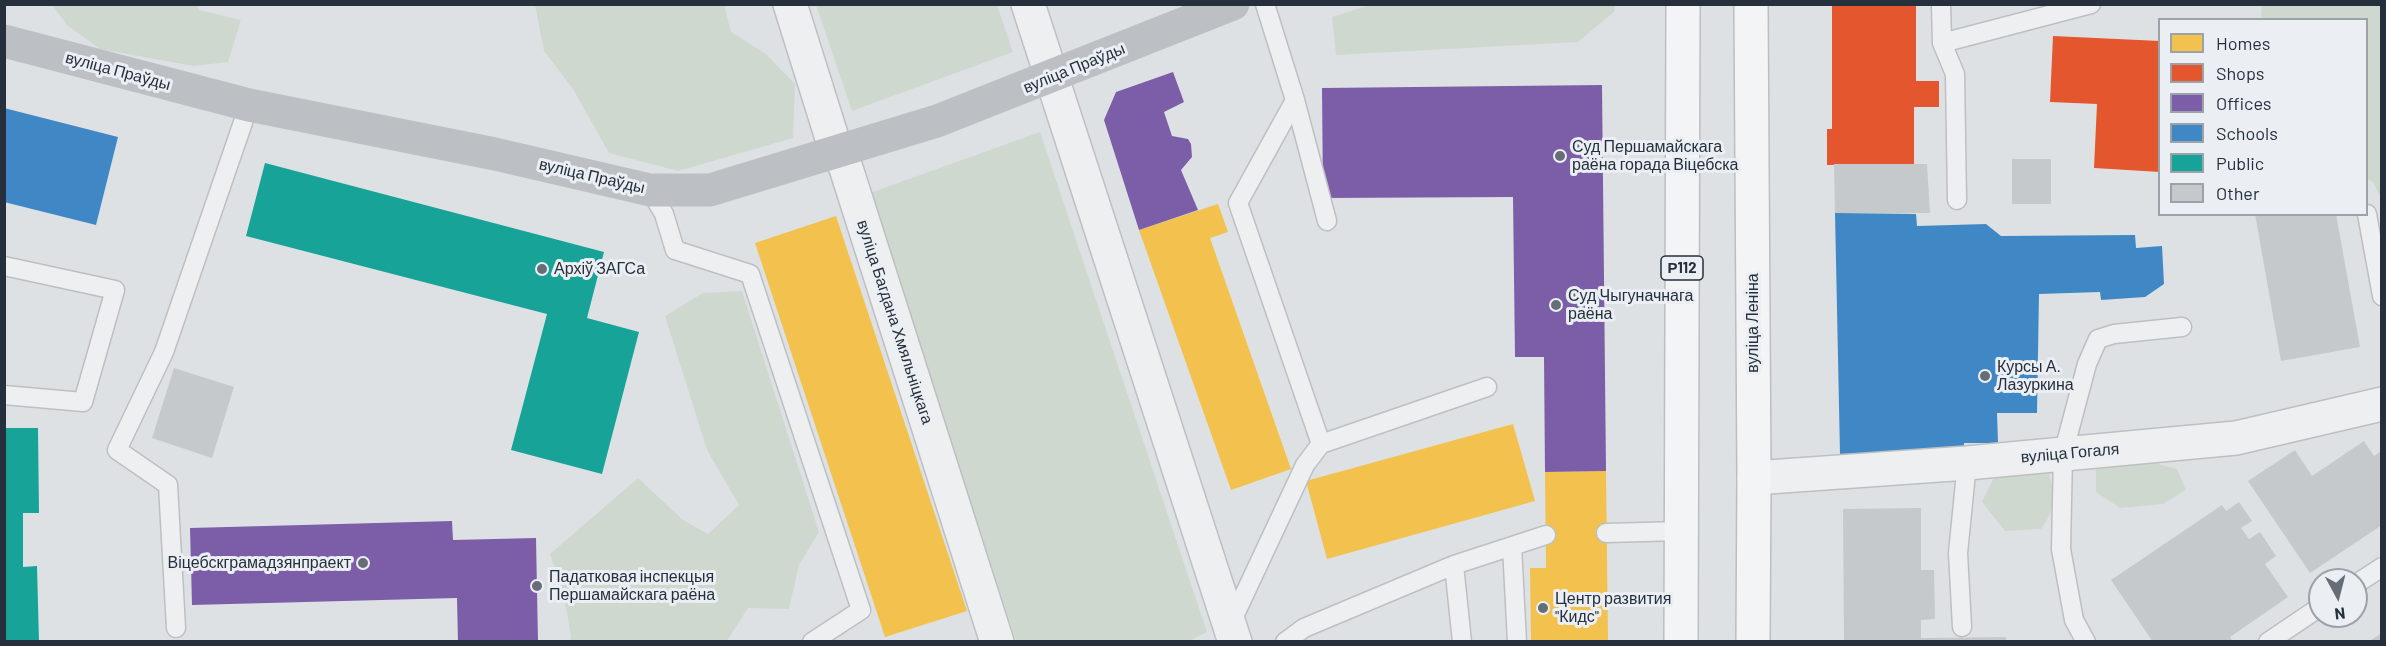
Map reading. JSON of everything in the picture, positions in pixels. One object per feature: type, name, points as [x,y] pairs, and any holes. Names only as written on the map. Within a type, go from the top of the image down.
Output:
[{"type":"main road","name":"вуліца Праўды","points":[[4,41],[249,105],[495,154],[650,190],[710,190],[837,154],[937,121],[1233,4]]},
{"type":"main road","name":"Р112","points":[[1681,642],[1683,4]]},
{"type":"main road","name":"вуліца Леніна","points":[[1751,4],[1755,478],[1753,642]]},
{"type":"street","name":"вуліца Багдана Хмяльніцкага","points":[[790,4],[837,154],[845,165],[997,642]]},
{"type":"street","points":[[1028,4],[1232,633]]},
{"type":"street","name":"вуліца Гогаля","points":[[1755,478],[1967,463],[2236,438],[2382,404]]},
{"type":"lane","points":[[1265,4],[1295,100],[1327,221]]},
{"type":"lane","points":[[1941,4],[1942,43],[1955,74],[1957,200]]},
{"type":"lane","points":[[1942,43],[2091,4]]},
{"type":"lane","points":[[1295,100],[1238,203],[1321,444]]},
{"type":"lane","points":[[176,628],[168,485],[117,450],[164,351],[249,105]]},
{"type":"lane","points":[[650,190],[664,214],[675,250],[750,274],[861,610],[812,642]]},
{"type":"lane","points":[[2367,216],[2382,296]]},
{"type":"lane","points":[[4,266],[115,290],[83,402],[4,395]]},
{"type":"lane","points":[[2086,642],[2074,620],[2061,549],[2063,454],[2087,364],[2098,339],[2114,334],[2182,327]]},
{"type":"lane","points":[[1232,633],[1305,465],[1321,444],[1487,387]]},
{"type":"lane","points":[[1962,627],[1958,553],[1967,463]]},
{"type":"lane","points":[[1606,533],[1681,531]]},
{"type":"lane","points":[[1285,642],[1304,628],[1454,565],[1546,535]]},
{"type":"lane","points":[[1512,546],[1517,642]]},
{"type":"lane","points":[[1454,565],[1462,642]]},
{"type":"lane","points":[[2368,576],[2382,567]]},
{"type":"lane","points":[[2268,642],[2308,616]]},
{"type":"shaded area","points":[[1373,4],[1614,4],[1615,11],[1578,42],[1336,55],[1332,17]]},
{"type":"shaded area","points":[[52,5],[197,5],[199,10],[241,20],[228,62],[194,66],[100,49],[68,26]]},
{"type":"shaded area","points":[[535,5],[724,5],[731,32],[766,54],[795,84],[793,138],[678,171],[609,153],[573,89],[544,51]]},
{"type":"shaded area","points":[[816,5],[997,5],[1013,52],[852,111]]},
{"type":"shaded area","points":[[2262,5],[2381,5],[2381,198],[2373,182],[2368,180],[2368,18],[2261,18]]},
{"type":"shaded area","points":[[1040,132],[1207,632],[1187,642],[1016,641],[870,193]]},
{"type":"shaded area","points":[[742,291],[819,532],[799,565],[789,609],[748,608],[727,641],[570,641],[564,596],[550,554],[638,478],[683,520],[708,534],[739,505],[707,450],[665,316],[703,293]]},
{"type":"shaded area","points":[[2135,458],[2177,469],[2186,490],[2163,504],[2120,508],[2096,492],[2096,468]]},
{"type":"shaded area","points":[[2032,468],[2049,474],[2054,497],[2053,508],[2041,529],[2005,531],[1982,502],[1993,479]]},
{"type":"building: Homes","points":[[1218,204],[1228,232],[1210,238],[1291,469],[1231,490],[1139,230]]},
{"type":"building: Homes","points":[[836,216],[967,611],[885,637],[755,243]]},
{"type":"building: Homes","points":[[1513,424],[1535,501],[1327,559],[1306,481]]},
{"type":"building: Homes","points":[[1606,471],[1608,642],[1531,642],[1530,568],[1546,568],[1545,472]]},
{"type":"building: Shops","points":[[1832,4],[1916,4],[1916,81],[1939,81],[1939,107],[1914,107],[1914,164],[1827,165],[1827,129],[1832,129]]},
{"type":"building: Shops","points":[[2053,36],[2158,41],[2158,172],[2094,168],[2097,104],[2050,102]]},
{"type":"building: Offices","points":[[1173,72],[1184,102],[1164,112],[1172,136],[1188,139],[1191,144],[1192,157],[1181,170],[1198,210],[1139,230],[1104,120],[1116,92]]},
{"type":"building: Offices","points":[[1602,85],[1606,471],[1545,472],[1544,357],[1515,357],[1513,197],[1323,198],[1322,88]]},
{"type":"building: Offices","name":"Віцебскграмадзянпраект","points":[[452,521],[453,540],[536,538],[538,642],[458,642],[457,598],[192,605],[190,528]]},
{"type":"building: Schools","points":[[4,108],[118,137],[96,225],[4,202]]},
{"type":"building: Schools","points":[[1835,213],[1916,214],[1917,226],[1986,224],[2001,236],[2135,235],[2136,248],[2162,246],[2164,284],[2145,297],[2101,300],[2100,292],[2039,294],[2037,413],[1997,413],[1998,443],[1964,443],[1964,451],[1840,454]]},
{"type":"building: Public","points":[[265,163],[604,252],[587,318],[639,332],[602,474],[511,450],[547,314],[246,236]]},
{"type":"building: Public","points":[[4,428],[38,428],[39,513],[23,513],[23,567],[37,566],[39,642],[4,642]]},
{"type":"building: Other","points":[[2012,159],[2051,159],[2051,204],[2012,204]]},
{"type":"building: Other","points":[[1834,164],[1927,164],[1930,213],[1835,213]]},
{"type":"building: Other","points":[[2255,216],[2336,216],[2360,347],[2281,361]]},
{"type":"building: Other","points":[[174,368],[234,387],[212,458],[152,438]]},
{"type":"building: Other","points":[[2364,441],[2374,456],[2382,451],[2382,525],[2318,568],[2308,568],[2308,570],[2248,481],[2295,450],[2312,476]]},
{"type":"building: Other","points":[[2239,502],[2252,521],[2241,528],[2249,539],[2260,532],[2276,556],[2265,564],[2288,597],[2230,637],[2233,642],[2153,642],[2111,580],[2222,505],[2226,511]]},
{"type":"building: Other","points":[[1921,508],[1921,570],[1934,570],[1935,619],[1921,620],[1921,638],[2006,637],[2006,642],[1844,642],[1843,509]]},
{"type":"building: Other","points":[[2382,633],[2382,642],[2368,642]]},
{"type":"place","name":"Суд Першамайскага раёна горада Віцебска","points":[[1560,156]]},
{"type":"place","name":"Архіў ЗАГСа","points":[[542,269]]},
{"type":"place","name":"Суд Чыгуначнага раёна","points":[[1556,305]]},
{"type":"place","name":"Курсы А. Лазуркина","points":[[1985,376]]},
{"type":"place","name":"Віцебскграмадзянпраект","points":[[363,563]]},
{"type":"place","name":"Падатковая інспекцыя Першамайскага раёна","points":[[537,586]]},
{"type":"place","name":"Центр развития \"Кидс\"","points":[[1543,608]]}]
